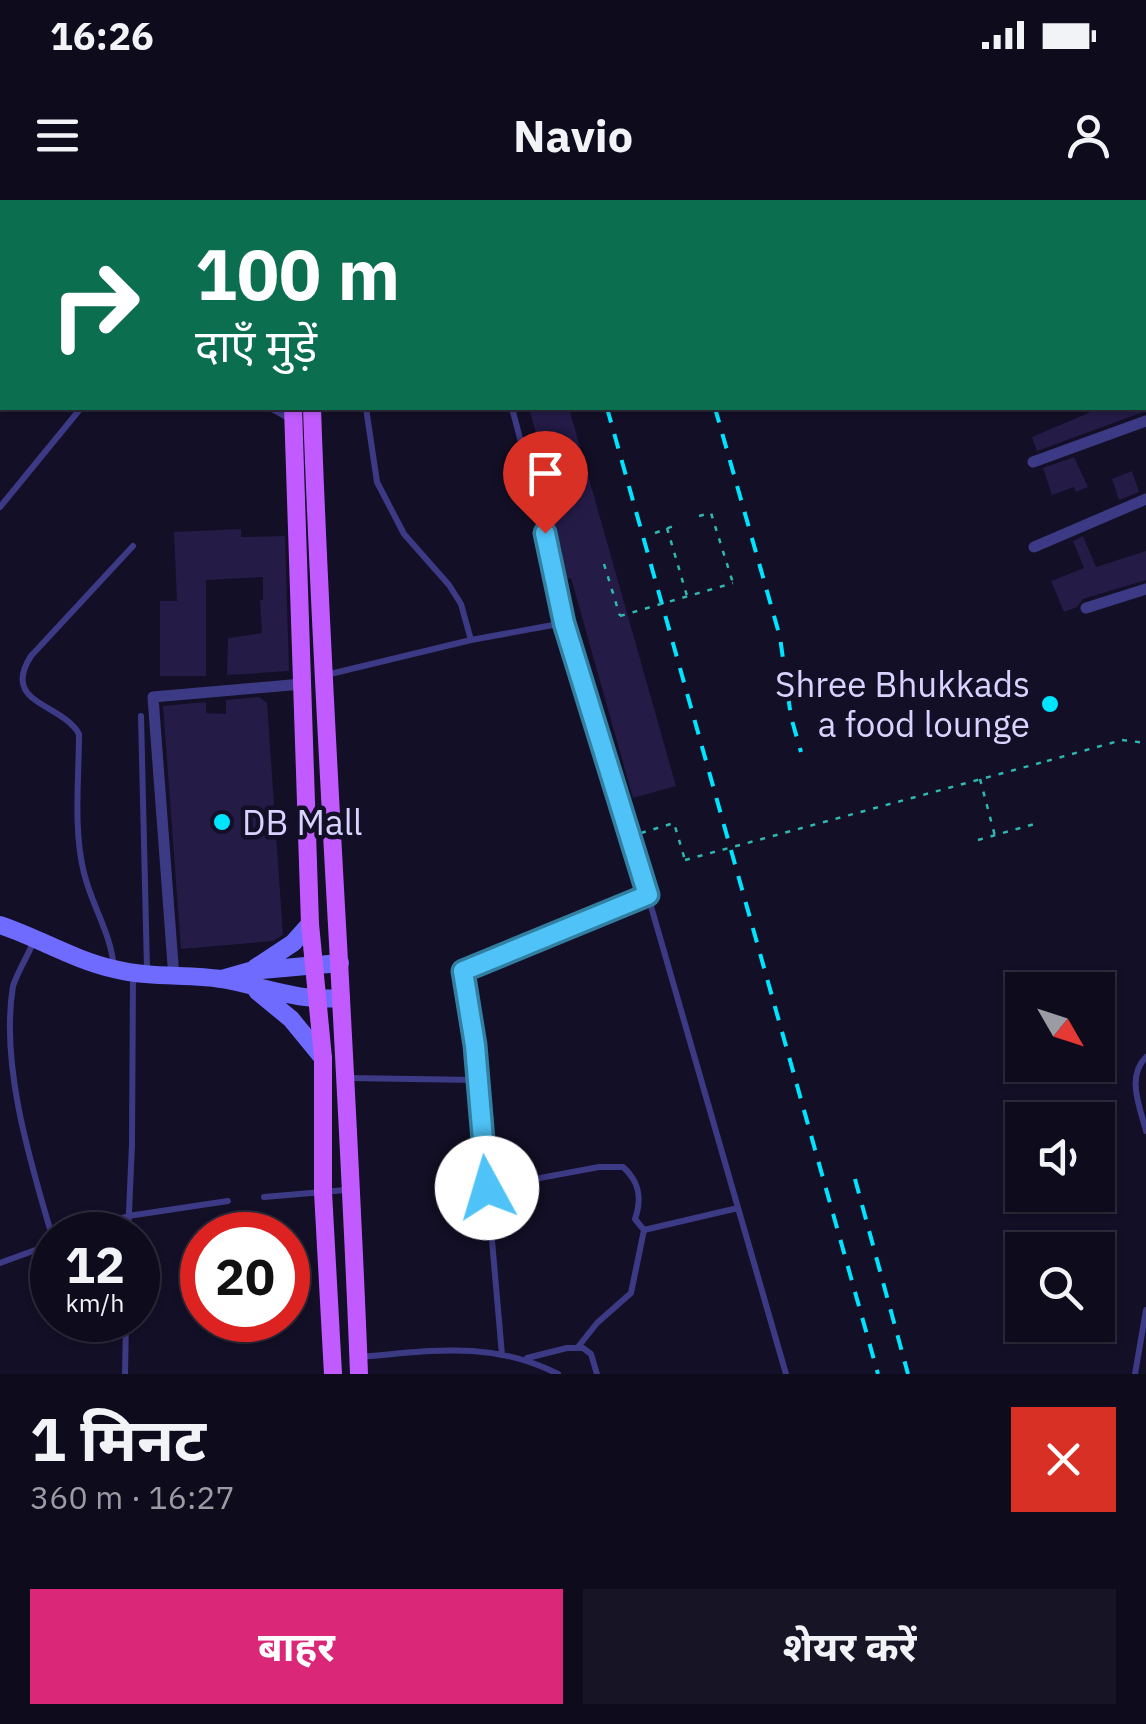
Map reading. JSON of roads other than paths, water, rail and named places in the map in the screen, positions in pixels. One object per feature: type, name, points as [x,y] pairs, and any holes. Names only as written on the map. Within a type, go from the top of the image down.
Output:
[{"type":"main road","points":[[312,410],[321,676],[342,998],[359,1366]]},
{"type":"main road","points":[[293,414],[310,924],[323,1058],[324,1192],[333,1374]]},
{"type":"main road","points":[[252,980],[310,924]]},
{"type":"main road","points":[[0,926],[114,970],[174,978],[252,980],[340,963]]},
{"type":"main road","points":[[252,980],[316,1000],[342,998]]},
{"type":"main road","points":[[252,980],[323,1058]]},
{"type":"street","points":[[1033,462],[1146,421]]},
{"type":"street","points":[[1034,548],[1146,499]]},
{"type":"street","points":[[1086,608],[1146,589]]},
{"type":"street","points":[[174,978],[153,697],[302,684]]},
{"type":"lane","points":[[0,507],[79,410]]},
{"type":"lane","points":[[366,410],[376,482],[404,534],[449,584],[461,604],[471,640]]},
{"type":"lane","points":[[513,410],[564,623],[631,836],[786,1374]]},
{"type":"lane","points":[[114,970],[112,943],[94,904],[78,847],[80,734],[73,723],[27,695],[22,668],[132,546]]},
{"type":"lane","points":[[321,676],[471,640],[564,623]]},
{"type":"lane","points":[[128,1212],[140,974],[141,716]]},
{"type":"lane","points":[[502,1355],[475,1045],[463,971],[648,895]]},
{"type":"lane","points":[[36,938],[14,983],[6,1048],[11,1085],[45,1212]]},
{"type":"lane","points":[[1146,1057],[1138,1066],[1134,1083],[1146,1132]]},
{"type":"lane","points":[[346,1078],[476,1080]]},
{"type":"lane","points":[[487,1188],[599,1167],[623,1167],[638,1188],[640,1202],[635,1219],[644,1230]]},
{"type":"lane","points":[[264,1198],[352,1190]]},
{"type":"lane","points":[[149,1212],[228,1200]]},
{"type":"lane","points":[[644,1230],[738,1208]]},
{"type":"lane","points":[[359,1366],[457,1348],[526,1358],[578,1347],[631,1293],[644,1230]]},
{"type":"lane","points":[[0,1263],[30,1250]]},
{"type":"lane","points":[[1135,1374],[1146,1310]]},
{"type":"lane","points":[[125,1374],[126,1342]]},
{"type":"lane","points":[[578,1347],[591,1354],[597,1374]]},
{"type":"lane","points":[[526,1358],[558,1374]]},
{"type":"railway","points":[[608,410],[878,1374]]},
{"type":"railway","points":[[716,410],[780,637],[791,717],[801,752]]},
{"type":"railway","points":[[855,1179],[908,1374]]},
{"type":"place","name":"Shree Bhukkads a food lounge","points":[[1050,704]]},
{"type":"place","name":"DB Mall","points":[[222,822]]}]
